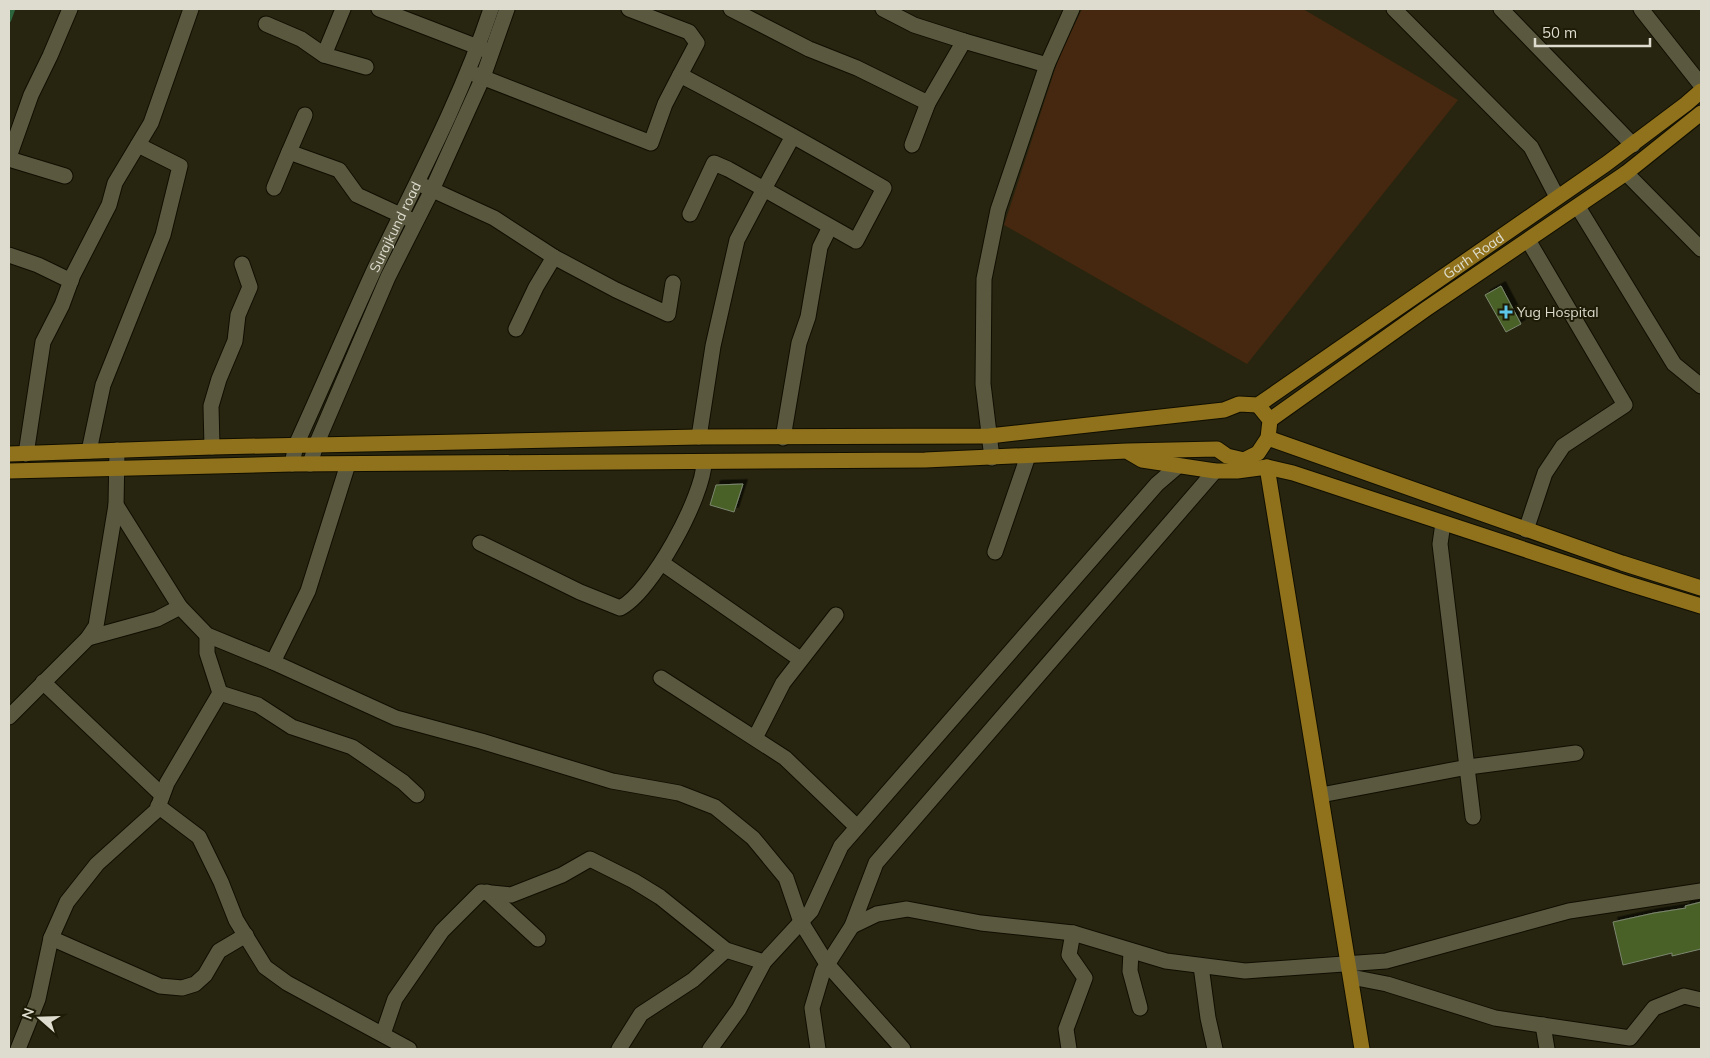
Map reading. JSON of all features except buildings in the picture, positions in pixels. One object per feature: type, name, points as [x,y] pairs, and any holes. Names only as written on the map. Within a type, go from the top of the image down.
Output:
[{"type":"main road","name":"Garh Road","points":[[1258,405],[1633,145],[1701,91]]},
{"type":"main road","name":"Garh Road","points":[[1270,420],[1626,173],[1701,114]]},
{"type":"main road","points":[[1452,270],[1462,285]]},
{"type":"main road","points":[[9,454],[212,447],[703,437],[990,436],[1224,410],[1239,404],[1258,405],[1270,420],[1268,438],[1258,453],[1244,460],[1227,456],[1217,449],[925,460],[292,464],[9,471]]},
{"type":"main road","points":[[703,437],[706,462]]},
{"type":"main road","points":[[1268,438],[1526,530],[1701,588]]},
{"type":"main road","points":[[1127,451],[1142,460],[1215,471],[1237,471],[1267,467],[1293,473],[1701,606]]},
{"type":"main road","points":[[1267,467],[1362,1049]]},
{"type":"main road","points":[[1626,583],[1630,566]]},
{"type":"street","points":[[65,176],[9,158],[31,95],[70,9]]},
{"type":"street","points":[[26,454],[44,342],[71,281],[109,205],[115,183],[151,123],[191,9]]},
{"type":"street","points":[[324,55],[343,9]]},
{"type":"street","points":[[379,9],[485,50]]},
{"type":"street","name":"Surajkund road","points":[[292,464],[296,445],[425,186],[468,72],[485,50],[492,9]]},
{"type":"street","points":[[507,9],[485,50],[483,77],[425,186],[494,218],[554,257],[616,290],[668,314],[673,283]]},
{"type":"street","points":[[468,72],[651,144],[665,104],[697,43],[689,32],[630,9]]},
{"type":"street","points":[[731,9],[809,49],[857,68],[928,103]]},
{"type":"street","points":[[883,9],[914,24],[964,41],[1047,64]]},
{"type":"street","points":[[992,458],[983,384],[984,279],[998,210],[1047,64],[1072,9]]},
{"type":"street","points":[[1394,9],[1531,148],[1558,197]]},
{"type":"street","points":[[1501,9],[1633,145]]},
{"type":"street","points":[[1642,9],[1701,85]]},
{"type":"street","points":[[266,24],[301,39],[324,55],[366,67]]},
{"type":"street","points":[[912,145],[928,103],[964,41]]},
{"type":"street","points":[[680,75],[749,111],[884,188],[856,241],[714,163],[690,214]]},
{"type":"street","points":[[1686,104],[1701,114]]},
{"type":"street","points":[[274,188],[305,115]]},
{"type":"street","points":[[703,437],[713,346],[737,240],[793,136]]},
{"type":"street","points":[[89,451],[103,385],[162,234],[180,166],[138,144]]},
{"type":"street","points":[[289,152],[339,170],[358,196],[408,219]]},
{"type":"street","points":[[1626,173],[1701,249]]},
{"type":"street","points":[[1578,207],[1674,364],[1701,386]]},
{"type":"street","points":[[783,438],[799,343],[808,317],[820,247],[830,227]]},
{"type":"street","points":[[1526,530],[1545,473],[1563,446],[1625,405],[1528,240]]},
{"type":"street","points":[[9,255],[38,265],[71,281]]},
{"type":"street","points":[[516,329],[536,287],[554,257]]},
{"type":"street","points":[[212,447],[211,406],[235,341],[238,315],[250,287],[242,264]]},
{"type":"street","points":[[310,464],[381,274]]},
{"type":"street","points":[[9,716],[88,638],[96,626],[116,505],[118,450]]},
{"type":"street","points":[[995,552],[1028,456]]},
{"type":"street","points":[[480,543],[580,592],[620,608],[629,604],[662,563],[691,509],[706,462]]},
{"type":"street","points":[[273,662],[308,591],[348,464]]},
{"type":"street","points":[[710,1049],[739,1008],[764,962],[811,911],[841,846],[1157,484],[1178,466]]},
{"type":"street","points":[[818,1049],[812,1008],[822,971],[852,926],[876,862],[1215,471]]},
{"type":"street","points":[[116,505],[180,607],[207,635],[273,662],[396,718],[481,741],[612,781],[679,793],[715,807],[753,838],[786,878],[801,922],[827,964],[903,1049]]},
{"type":"street","points":[[1443,523],[1440,544],[1473,817]]},
{"type":"street","points":[[662,563],[800,659]]},
{"type":"street","points":[[88,638],[157,619],[180,607]]},
{"type":"street","points":[[755,738],[783,683],[836,615]]},
{"type":"street","points":[[18,1049],[38,999],[51,938],[67,902],[97,864],[157,810],[166,783],[220,693],[207,653],[207,635]]},
{"type":"street","points":[[661,678],[785,758],[857,827]]},
{"type":"street","points":[[44,682],[160,801],[199,837],[221,882],[236,920],[265,967],[287,983],[410,1049]]},
{"type":"street","points":[[220,693],[258,705],[292,727],[352,747],[403,782],[417,795]]},
{"type":"street","points":[[1321,795],[1468,767],[1576,753]]},
{"type":"street","points":[[383,1034],[395,1000],[442,931],[481,892],[511,895],[562,875],[590,859],[634,880],[660,896],[726,950],[764,962]]},
{"type":"street","points":[[852,926],[877,914],[907,909],[981,923],[1073,933],[1166,961],[1201,966],[1245,971],[1350,970],[1569,911],[1701,890]]},
{"type":"street","points":[[486,892],[538,939]]},
{"type":"street","points":[[1069,1049],[1066,1029],[1085,978],[1069,955],[1073,933]]},
{"type":"street","points":[[51,938],[160,986],[182,988],[195,984],[205,975],[219,950],[246,935]]},
{"type":"street","points":[[619,1049],[641,1014],[693,980],[726,950]]},
{"type":"street","points":[[1131,951],[1130,972],[1140,1008]]},
{"type":"street","points":[[1201,966],[1208,1018],[1215,1049]]},
{"type":"street","points":[[1350,970],[1387,984],[1495,1018],[1630,1038],[1654,1008],[1684,996],[1701,1000]]},
{"type":"street","points":[[1637,1049],[1639,1042],[1646,1033],[1646,1018]]},
{"type":"street","points":[[1543,1025],[1547,1049]]},
{"type":"shaded area","points":[[1082,9],[1303,9],[1458,100],[1247,364],[1004,225],[1059,57]]},
{"type":"waterway","points":[[9,20],[13,9]]},
{"type":"place","name":"Yug Hospital","points":[[1506,312]]}]
